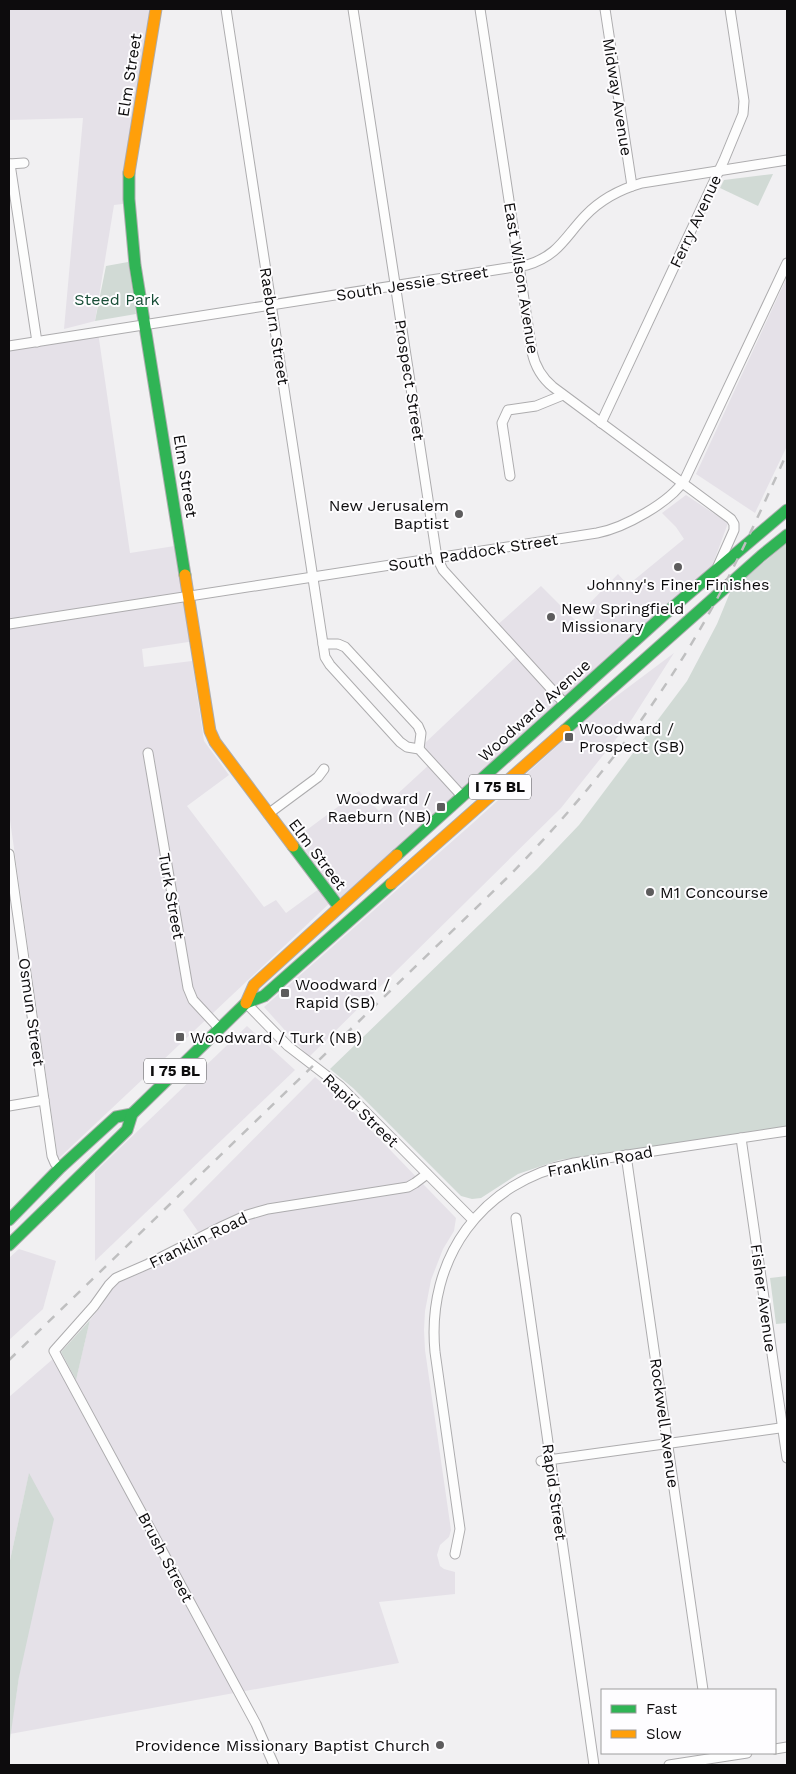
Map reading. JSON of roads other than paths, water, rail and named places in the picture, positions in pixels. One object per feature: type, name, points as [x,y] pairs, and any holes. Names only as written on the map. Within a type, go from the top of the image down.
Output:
[{"type":"main road","name":"Elm Street","points":[[156,9],[129,176],[135,264],[211,735],[338,907]]},
{"type":"main road","name":"Woodward Avenue","points":[[246,1003],[254,985],[338,907],[717,569],[787,510]]},
{"type":"main road","name":"Woodward Avenue","points":[[9,1244],[127,1130],[132,1114],[246,1003],[264,996],[731,582],[787,535]]},
{"type":"main road","points":[[502,785],[508,769],[574,710],[571,704],[565,704]]},
{"type":"main road","points":[[426,853],[418,849],[419,844],[461,807],[462,796]]},
{"type":"main road","name":"Woodward Avenue","points":[[9,1220],[60,1168],[116,1117],[132,1114]]},
{"type":"street","name":"Raeburn Street","points":[[226,9],[325,657],[330,665],[400,742],[407,747],[419,749],[462,796]]},
{"type":"street","name":"Prospect Street","points":[[353,9],[437,558],[443,570],[565,704]]},
{"type":"street","name":"East Wilson Avenue","points":[[480,9],[535,362],[545,380],[563,395],[731,519],[734,524],[734,530],[717,569]]},
{"type":"street","name":"Midway Avenue","points":[[605,9],[632,186]]},
{"type":"street","name":"Ferry Avenue","points":[[600,423],[719,171],[742,118],[744,105],[730,9]]},
{"type":"street","name":"South Jessie Street","points":[[9,346],[520,267],[537,262],[550,255],[561,246],[593,208],[612,195],[632,186],[787,160]]},
{"type":"street","points":[[24,163],[9,164],[37,342]]},
{"type":"street","name":"South Paddock Street","points":[[9,624],[614,529],[631,521],[657,504],[675,492],[682,484],[787,262]]},
{"type":"street","points":[[510,476],[502,423],[508,410],[536,406],[563,395]]},
{"type":"street","points":[[323,644],[338,644],[345,647],[418,726],[421,733],[419,749]]},
{"type":"street","name":"Turk Street","points":[[148,753],[188,988],[196,1004],[219,1028]]},
{"type":"street","points":[[268,814],[318,777],[324,769]]},
{"type":"street","name":"Osmun Street","points":[[9,854],[10,875],[52,1156],[60,1168]]},
{"type":"street","name":"Rapid Street","points":[[246,1003],[288,1046],[340,1086],[473,1220]]},
{"type":"street","points":[[9,1106],[44,1100]]},
{"type":"street","name":"Franklin Road","points":[[455,1554],[460,1529],[435,1352],[433,1325],[436,1298],[443,1272],[454,1247],[473,1220],[502,1193],[537,1174],[567,1164],[787,1131]]},
{"type":"street","name":"Fisher Avenue","points":[[741,1138],[785,1427],[787,1458]]},
{"type":"street","name":"Rockwell Avenue","points":[[626,1155],[703,1689]]},
{"type":"street","name":"Franklin Road","points":[[54,1351],[94,1306],[108,1285],[116,1278],[247,1215],[278,1207],[403,1188],[412,1185],[427,1174]]},
{"type":"street","name":"Rapid Street","points":[[516,1218],[594,1765]]},
{"type":"street","name":"Brush Street","points":[[54,1351],[256,1724],[274,1765]]},
{"type":"street","points":[[540,1461],[785,1427]]},
{"type":"street","points":[[669,1765],[741,1754]]},
{"type":"railway","points":[[9,1360],[509,876],[565,816],[617,753],[664,687],[686,652],[729,577],[787,453]]},
{"type":"place","name":"New Jerusalem Baptist","points":[[459,514]]},
{"type":"place","name":"Johnny's Finer Finishes","points":[[678,567]]},
{"type":"place","name":"New Springfield Missionary","points":[[551,617]]},
{"type":"place","name":"Woodward / Prospect (SB)","points":[[569,737]]},
{"type":"place","name":"Woodward / Raeburn (NB)","points":[[441,807]]},
{"type":"place","name":"M1 Concourse","points":[[650,892]]},
{"type":"place","name":"Woodward / Rapid (SB)","points":[[285,993]]},
{"type":"place","name":"Woodward / Turk (NB)","points":[[180,1037]]},
{"type":"place","name":"Providence Missionary Baptist Church","points":[[440,1745]]},
{"type":"park label","name":"Steed Park","points":[[117,299]]}]
